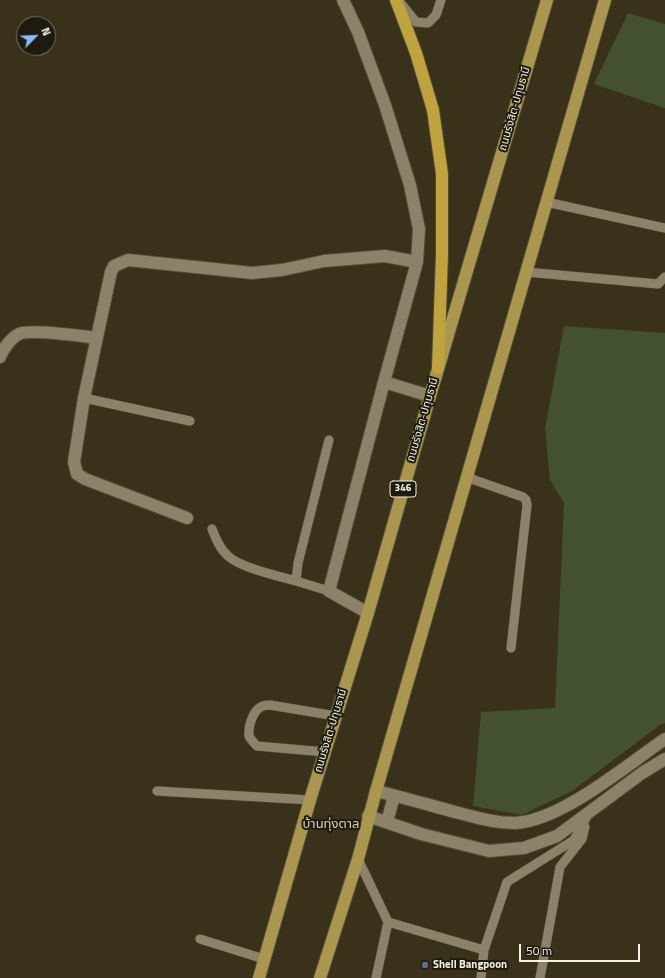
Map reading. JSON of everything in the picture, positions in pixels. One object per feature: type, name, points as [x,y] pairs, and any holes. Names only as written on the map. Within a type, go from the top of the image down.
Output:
[{"type":"highway","points":[[397,0],[416,52],[433,110],[442,174],[442,254],[438,368]]},
{"type":"main road","name":"ถนนรังสิต-ปทุมธานี","points":[[259,978],[310,800],[368,613],[438,368],[547,0]]},
{"type":"main road","points":[[320,978],[358,859],[368,816],[605,0]]},
{"type":"street","points":[[343,0],[358,32],[385,105],[410,185],[419,229],[417,262],[329,591],[368,613]]},
{"type":"street","points":[[186,518],[85,479],[77,474],[74,462],[84,398],[111,272],[114,266],[128,260],[252,273],[282,270],[332,260],[384,256],[417,262]]},
{"type":"street","points":[[0,357],[11,340],[20,334],[31,332],[97,338]]},
{"type":"street","points":[[384,382],[430,396]]},
{"type":"street","points":[[376,791],[495,822],[516,823],[536,819],[558,810],[578,799],[665,739]]},
{"type":"street","points":[[368,816],[421,834],[489,851],[524,848],[557,836],[642,773],[665,759]]},
{"type":"street","points":[[387,822],[394,796]]},
{"type":"street","points":[[578,799],[588,814]]},
{"type":"lane","points":[[397,0],[416,22],[428,23],[436,15],[441,0]]},
{"type":"lane","points":[[546,202],[665,228]]},
{"type":"lane","points":[[526,272],[658,284],[665,277]]},
{"type":"lane","points":[[84,398],[190,421]]},
{"type":"lane","points":[[296,581],[298,563],[329,440]]},
{"type":"lane","points":[[466,477],[523,497],[526,500],[511,648]]},
{"type":"lane","points":[[212,530],[227,556],[236,563],[329,591]]},
{"type":"lane","points":[[325,752],[257,746],[251,741],[249,734],[252,718],[258,709],[270,705],[336,716]]},
{"type":"lane","points":[[157,791],[310,800]]},
{"type":"lane","points":[[481,978],[484,950],[507,882],[574,840],[588,814]]},
{"type":"lane","points":[[540,978],[560,867],[582,839],[588,814]]},
{"type":"lane","points":[[358,859],[388,922],[376,978]]},
{"type":"lane","points":[[388,922],[484,950]]},
{"type":"lane","points":[[200,939],[264,959]]},
{"type":"green space","points":[[628,13],[665,24],[665,108],[594,84]]},
{"type":"green space","points":[[564,326],[665,333],[665,723],[660,725],[572,791],[522,815],[473,806],[481,712],[555,708],[564,503],[550,480],[545,429]]},
{"type":"place","name":"Shell Bangpoon","points":[[425,965]]},
{"type":"district","name":"บ้านทุ่งตาล","points":[[331,825]]}]
